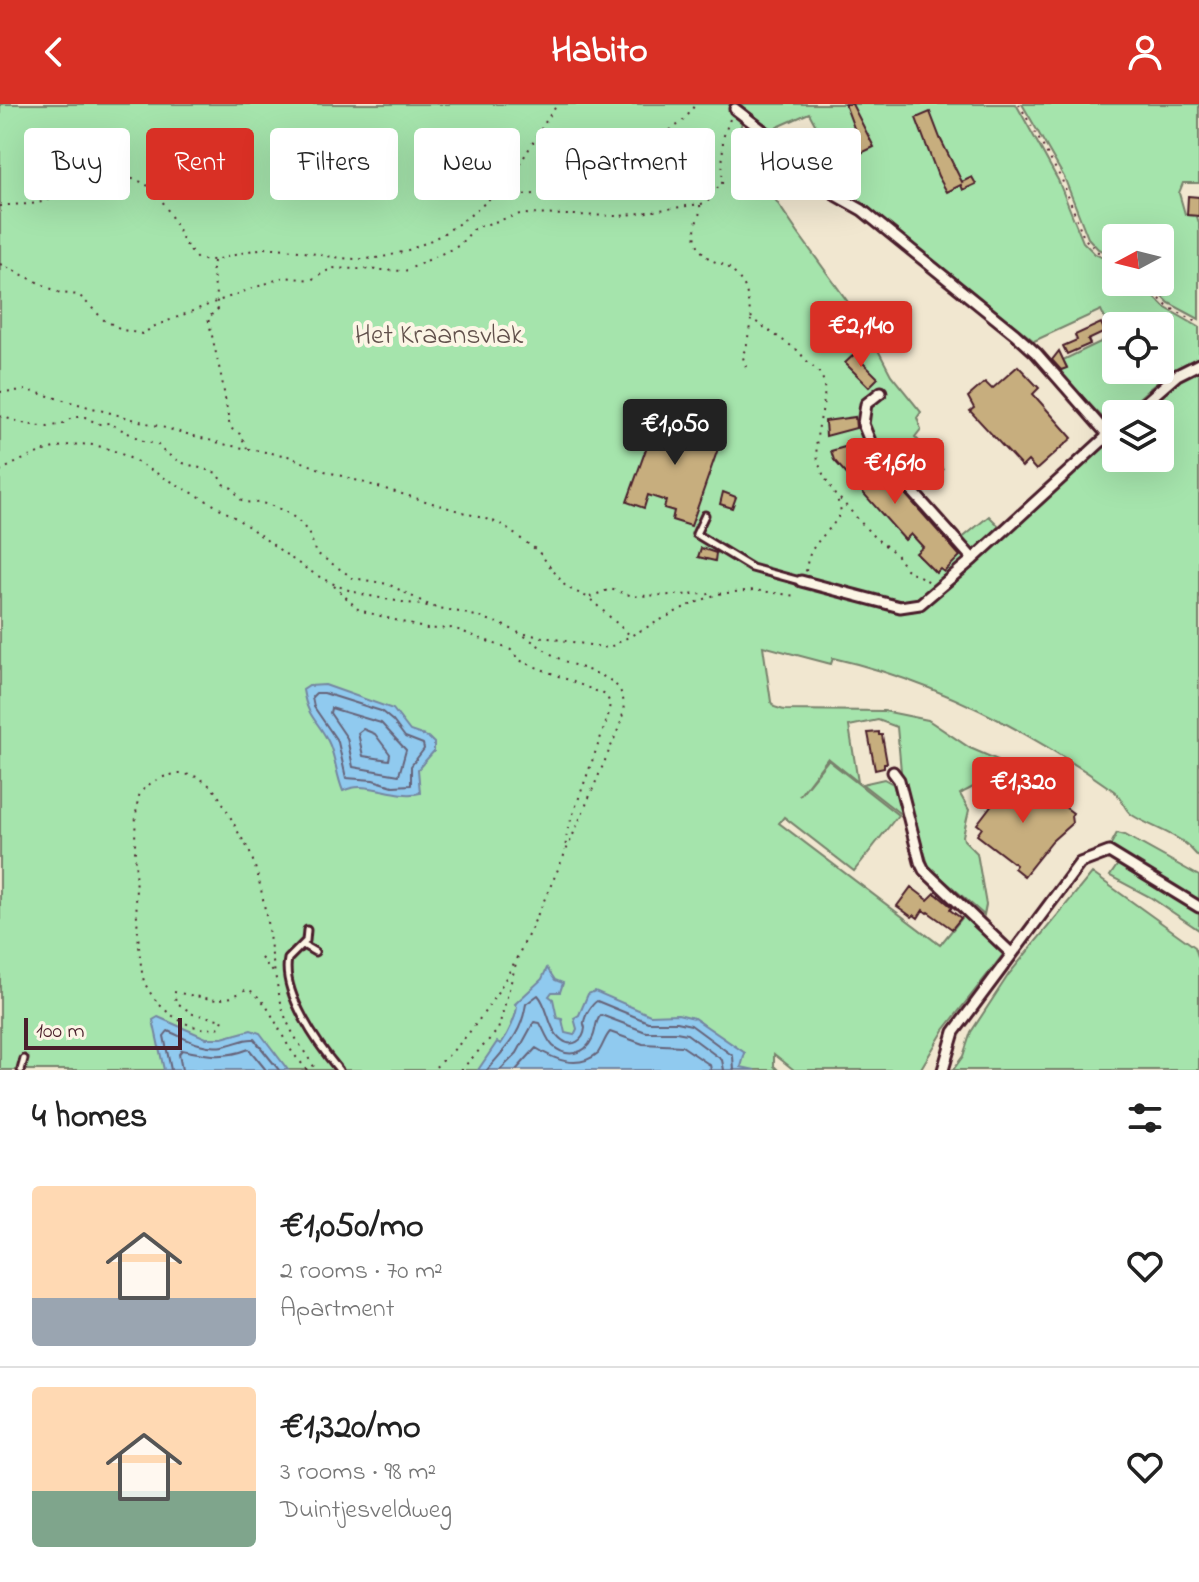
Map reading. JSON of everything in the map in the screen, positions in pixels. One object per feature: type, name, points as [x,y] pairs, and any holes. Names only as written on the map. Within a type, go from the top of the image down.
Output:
[{"type":"street","points":[[733,113],[805,163],[826,181],[837,196],[862,210],[1015,334],[1102,422]]},
{"type":"street","points":[[1148,400],[1177,375],[1199,364]]},
{"type":"street","points":[[881,392],[866,404],[864,414],[863,424],[872,446],[973,559]]},
{"type":"street","points":[[804,578],[900,607],[925,601],[1102,441]]},
{"type":"street","points":[[893,772],[899,780],[924,870],[1012,954]]},
{"type":"street","points":[[943,1070],[954,1032],[1080,863],[1109,852],[1199,907]]},
{"type":"lane","points":[[705,515],[696,534],[752,568],[804,578]]},
{"type":"lane","points":[[307,930],[307,938],[288,959],[288,976],[309,1027],[339,1070]]},
{"type":"lane","points":[[301,945],[307,945],[315,952]]},
{"type":"lane","points":[[21,1070],[24,1059]]},
{"type":"path","points":[[520,162],[558,104]]},
{"type":"path","points":[[520,195],[589,188],[603,178],[632,169],[641,163],[652,142],[677,128],[695,104]]},
{"type":"path","points":[[1019,104],[1062,180],[1084,238],[1102,254]]},
{"type":"path","points":[[0,264],[60,293],[79,295],[104,320],[123,330],[142,334],[284,277],[311,280],[332,268],[405,271],[458,246],[475,228],[520,214],[620,216],[707,203],[715,189],[722,186],[723,138],[733,113]]},
{"type":"path","points":[[0,206],[37,203],[109,178],[125,178],[152,189],[197,259],[214,259],[262,247],[339,259],[383,258],[418,248],[488,200]]},
{"type":"path","points":[[700,205],[695,235],[701,249],[715,264],[726,265],[743,281],[748,291],[752,317],[746,349],[742,354],[746,367]]},
{"type":"path","points":[[214,259],[212,267],[218,309],[208,318],[230,428],[240,434],[247,449]]},
{"type":"path","points":[[1157,296],[1167,306],[1199,323]]},
{"type":"path","points":[[752,317],[800,352],[821,377],[823,390],[817,460],[828,487],[874,537],[895,553],[906,569],[935,584]]},
{"type":"path","points":[[0,392],[40,392],[247,449],[288,456],[325,471],[499,523],[538,551],[566,587],[589,598],[632,637]]},
{"type":"path","points":[[0,416],[48,427],[62,424],[73,417],[85,417],[98,424],[109,423],[145,442],[157,444],[165,453],[183,463],[217,473],[223,484],[232,488],[243,502],[266,503],[291,514],[312,538],[315,552],[353,578],[388,584],[432,606]]},
{"type":"path","points":[[0,471],[67,444],[84,443],[110,450],[195,493],[254,531],[293,562],[333,585],[360,594],[432,606],[484,619],[522,634],[608,648],[683,608],[717,594]]},
{"type":"path","points":[[804,578],[807,557],[841,515],[838,498]]},
{"type":"path","points":[[333,585],[359,610],[427,629],[453,628],[511,650],[519,660],[606,695],[610,710],[567,831],[565,852]]},
{"type":"path","points":[[589,598],[610,589],[633,596],[754,590],[796,596]]},
{"type":"path","points":[[432,1070],[445,1060],[482,1016],[520,950],[620,725],[625,700],[621,689],[609,680],[551,655],[522,634]]},
{"type":"path","points":[[307,1070],[253,992],[247,989],[232,997],[216,1000],[174,992],[176,1002],[193,1014],[223,1020],[220,1027],[213,1028],[189,1024],[163,1010],[143,979],[134,841],[135,808],[139,794],[158,780],[180,774],[194,776],[204,782],[217,792],[247,845],[263,900],[282,1010],[316,1070]]},
{"type":"path","points":[[461,1070],[498,1030],[520,950]]},
{"type":"green space","name":"Het Kraansvlak","points":[[0,104],[1016,104],[1058,180],[1083,242],[1102,257],[1102,296],[1153,296],[1173,312],[1101,310],[1034,341],[859,200],[861,128],[817,128],[809,113],[771,128],[745,112],[740,128],[731,128],[731,200],[776,200],[866,327],[891,375],[921,412],[917,418],[921,429],[915,437],[943,470],[915,497],[913,517],[944,553],[989,516],[1000,527],[940,583],[902,603],[806,576],[802,585],[898,612],[926,607],[1102,448],[1102,472],[1174,472],[1174,400],[1154,400],[1170,386],[1199,370],[1199,857],[1180,840],[1132,815],[1114,791],[1082,769],[980,711],[944,694],[871,668],[833,658],[831,664],[763,646],[774,707],[784,710],[884,711],[928,720],[970,748],[998,760],[988,778],[960,794],[969,810],[963,836],[977,853],[986,905],[984,915],[929,867],[902,782],[897,727],[878,720],[849,726],[858,782],[828,758],[799,796],[828,760],[898,815],[854,871],[784,817],[779,823],[940,945],[966,913],[1005,952],[944,1030],[920,1070],[794,1070],[774,1054],[774,1066],[778,1070],[0,1070]]},
{"type":"green space","points":[[1022,104],[1199,104],[1199,183],[1183,183],[1179,193],[1185,214],[1196,213],[1199,223],[1199,319],[1162,296],[1174,296],[1174,224],[1102,224],[1102,251],[1088,238],[1064,177]]},
{"type":"green space","points":[[1174,313],[1199,327],[1199,359],[1176,371]]},
{"type":"green space","points":[[1102,341],[1102,384],[1156,384],[1137,400],[1102,400],[1102,417],[1058,372],[1067,367],[1063,360]]},
{"type":"green space","points":[[884,779],[893,784],[903,816],[862,784]]},
{"type":"green space","points":[[1117,833],[1199,876],[1199,902],[1109,848]]},
{"type":"green space","points":[[1118,864],[1199,912],[1199,930],[1150,897],[1110,876]]},
{"type":"green space","points":[[1092,873],[1195,947],[1199,960],[1199,1070],[953,1070],[963,1056],[971,1032],[1009,974]]},
{"type":"water","points":[[325,685],[393,709],[410,731],[428,737],[434,743],[434,751],[418,769],[420,793],[400,794],[361,787],[343,791],[330,746],[310,713],[303,690],[309,686]]},
{"type":"water","points":[[547,968],[555,980],[563,983],[560,992],[552,992],[549,996],[553,999],[557,1018],[562,1019],[565,1033],[574,1035],[577,1029],[574,1018],[579,1015],[588,994],[595,991],[650,1015],[678,1014],[694,1018],[745,1053],[741,1067],[755,1070],[478,1070],[497,1042],[501,1044],[507,1035],[515,1017],[515,1004],[542,979]]},
{"type":"water","points":[[158,1017],[206,1038],[222,1038],[251,1030],[260,1033],[288,1070],[164,1070],[153,1020]]},
{"type":"building","points":[[845,104],[852,104],[874,147],[861,153],[861,128],[854,128]]},
{"type":"building","points":[[930,112],[962,182],[972,177],[976,184],[963,190],[961,185],[947,192],[916,118]]},
{"type":"building","points":[[1188,196],[1199,197],[1199,216],[1187,215]]},
{"type":"building","points":[[1101,323],[1102,325],[1102,333],[1088,340],[1090,344],[1067,354],[1063,346],[1077,340],[1075,335]]},
{"type":"building","points":[[860,349],[865,355],[860,360],[878,378],[869,387],[845,363]]},
{"type":"building","points":[[1059,351],[1067,368],[1061,370],[1052,360]]},
{"type":"building","points":[[1018,366],[1039,388],[1033,394],[1072,438],[1036,470],[1028,461],[1022,467],[970,411],[974,408],[968,397],[985,382],[992,389]]},
{"type":"building","points":[[660,410],[700,423],[696,435],[720,443],[691,526],[672,520],[674,511],[664,508],[666,501],[648,495],[644,508],[627,502]]},
{"type":"building","points":[[855,417],[856,428],[826,436],[825,421]]},
{"type":"building","points":[[862,442],[880,466],[875,470],[886,483],[891,478],[960,556],[944,572],[940,569],[936,573],[916,553],[923,547],[911,534],[905,540],[834,460],[831,451]]},
{"type":"building","points":[[723,492],[736,497],[732,508],[720,504]]},
{"type":"building","points":[[701,548],[716,553],[715,561],[698,557]]},
{"type":"building","points":[[879,732],[887,763],[884,763],[884,768],[875,770],[868,733]]},
{"type":"building","points":[[1020,779],[1051,803],[1054,799],[1073,813],[1072,823],[1052,841],[1024,876],[1014,868],[1016,865],[977,835],[982,828],[977,824],[1009,782],[1014,786]]},
{"type":"building","points":[[911,887],[928,900],[935,893],[961,918],[952,929],[923,910],[918,918],[912,917],[897,906]]}]
